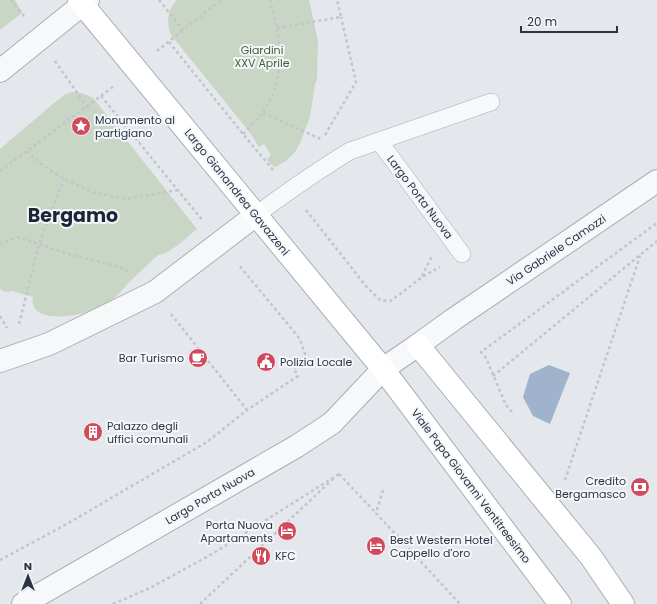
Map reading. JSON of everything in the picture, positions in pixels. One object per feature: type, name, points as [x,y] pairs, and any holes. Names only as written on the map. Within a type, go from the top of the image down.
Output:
[{"type":"street","points":[[0,71],[83,2]]},
{"type":"street","name":"Largo Gianandrea Gavazzeni","points":[[83,2],[383,369]]},
{"type":"street","name":"Via Gabriele Camozzi","points":[[454,319],[657,181]]},
{"type":"street","points":[[0,361],[49,344],[155,292],[256,215]]},
{"type":"street","name":"Largo Porta Nuova","points":[[23,604],[297,446],[332,422],[383,369],[454,319]]},
{"type":"street","points":[[418,345],[591,557],[623,604]]},
{"type":"street","name":"Viale Papa Giovanni Ventitreesimo","points":[[383,369],[560,604]]},
{"type":"lane","points":[[256,215],[290,190],[350,152],[491,102]]},
{"type":"lane","name":"Largo Porta Nuova","points":[[379,141],[462,254]]},
{"type":"path","points":[[160,0],[183,30]]},
{"type":"path","points":[[221,0],[169,42],[366,286],[380,300],[390,301],[422,277],[434,251]]},
{"type":"path","points":[[243,134],[263,113],[275,90],[281,59],[277,28],[270,0]]},
{"type":"path","points":[[263,113],[322,139],[356,82],[337,0]]},
{"type":"path","points":[[277,28],[341,17]]},
{"type":"path","points":[[0,171],[101,96],[300,339],[306,357],[294,369],[298,376],[247,410],[207,442],[65,525],[0,560]]},
{"type":"path","points":[[27,151],[46,168],[64,179],[92,192],[126,199],[178,190]]},
{"type":"path","points":[[18,325],[39,244],[64,179]]},
{"type":"path","points":[[481,352],[657,223]]},
{"type":"path","points":[[0,244],[18,237],[72,255],[123,268],[155,292],[247,410]]},
{"type":"path","points":[[493,376],[657,242]]},
{"type":"path","points":[[563,484],[640,256]]},
{"type":"path","points":[[339,474],[460,604]]},
{"type":"path","points":[[112,604],[150,588],[212,554],[339,474]]},
{"type":"path","points":[[200,604],[339,474]]},
{"type":"path","points":[[376,513],[383,490]]},
{"type":"green space","points":[[0,0],[15,0],[22,13],[0,30]]},
{"type":"green space","name":"Giardini XXV Aprile","points":[[177,0],[309,0],[318,41],[317,80],[315,84],[310,117],[300,143],[295,152],[286,161],[275,167],[270,164],[267,159],[271,155],[264,144],[259,147],[251,134],[171,35],[168,25],[168,16],[171,8]]},
{"type":"green space","points":[[72,92],[78,92],[94,99],[197,229],[173,249],[158,255],[126,285],[117,296],[104,306],[93,311],[71,316],[48,316],[39,312],[34,306],[33,297],[12,291],[5,292],[0,289],[0,149],[64,95]]},
{"type":"water","points":[[549,365],[570,373],[550,424],[533,416],[523,397],[530,374]]},
{"type":"place","name":"Monumento al partigiano","points":[[81,126]]},
{"type":"place","name":"Bar Turismo","points":[[198,358]]},
{"type":"place","name":"Polizia Locale","points":[[266,362]]},
{"type":"place","name":"Palazzo degli uffici comunali","points":[[93,432]]},
{"type":"place","name":"Credito Bergamasco","points":[[640,487]]},
{"type":"place","name":"Porta Nuova Apartaments","points":[[287,531]]},
{"type":"place","name":"Best Western Hotel Cappello d'oro","points":[[376,546]]},
{"type":"place","name":"KFC","points":[[261,556]]},
{"type":"district","name":"Bergamo","points":[[73,215]]}]
